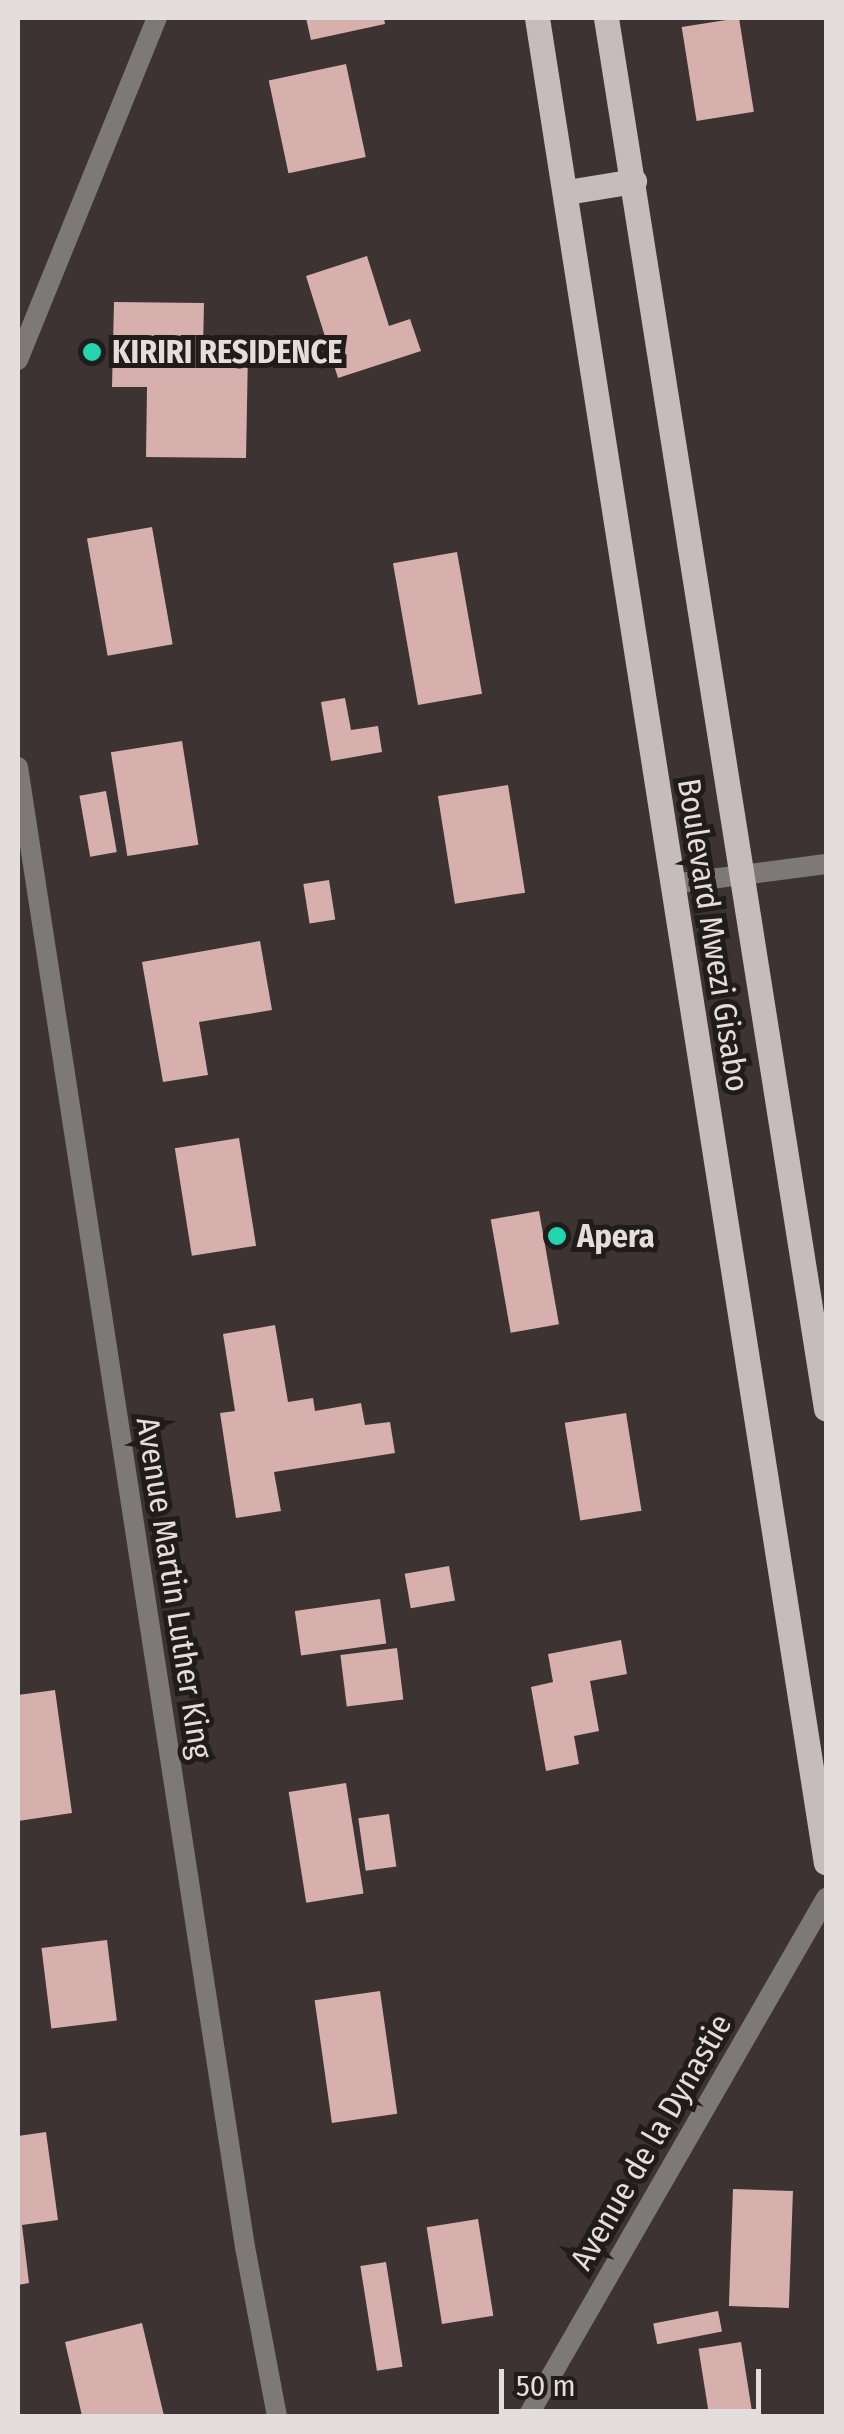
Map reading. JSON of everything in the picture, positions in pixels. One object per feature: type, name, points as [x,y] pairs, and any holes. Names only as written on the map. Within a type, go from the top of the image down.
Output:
[{"type":"main road","name":"Boulevard Mwezi Gisabo","points":[[537,18],[826,1863]]},
{"type":"main road","name":"Boulevard Mwezi Gisabo","points":[[606,18],[826,1409]]},
{"type":"main road","points":[[567,192],[634,181]]},
{"type":"street","points":[[18,360],[157,18]]},
{"type":"street","name":"Avenue Martin Luther King","points":[[18,767],[242,2227],[276,2416]]},
{"type":"street","points":[[672,884],[826,864]]},
{"type":"street","name":"Avenue de la Dynastie","points":[[528,2416],[826,1898]]},
{"type":"building","points":[[306,18],[384,18],[385,24],[311,40]]},
{"type":"building","points":[[739,18],[754,112],[697,121],[682,27]]},
{"type":"building","points":[[346,64],[366,157],[288,173],[269,80]]},
{"type":"building","points":[[367,256],[389,326],[410,319],[421,351],[338,378],[306,276]]},
{"type":"building","points":[[114,302],[204,303],[203,350],[248,351],[246,458],[146,457],[147,387],[112,387]]},
{"type":"building","points":[[152,527],[173,644],[108,656],[87,538]]},
{"type":"building","points":[[457,552],[482,694],[418,705],[393,563]]},
{"type":"building","points":[[345,698],[351,730],[378,726],[382,752],[331,761],[321,702]]},
{"type":"building","points":[[182,741],[198,845],[127,856],[111,752]]},
{"type":"building","points":[[508,785],[525,893],[455,904],[438,796]]},
{"type":"building","points":[[106,791],[117,852],[90,857],[79,796]]},
{"type":"building","points":[[329,880],[335,920],[310,924],[303,884]]},
{"type":"building","points":[[260,941],[272,1010],[199,1022],[208,1075],[163,1082],[142,962]]},
{"type":"building","points":[[239,1138],[256,1246],[192,1256],[175,1148]]},
{"type":"building","points":[[539,1211],[559,1324],[511,1333],[491,1220]]},
{"type":"building","points":[[275,1325],[288,1402],[313,1398],[315,1411],[361,1403],[365,1425],[390,1422],[395,1453],[274,1472],[281,1511],[236,1518],[220,1413],[235,1411],[223,1334]]},
{"type":"building","points":[[626,1413],[641,1511],[580,1520],[565,1423]]},
{"type":"building","points":[[449,1566],[455,1600],[411,1608],[405,1574]]},
{"type":"building","points":[[380,1599],[386,1644],[301,1656],[295,1611]]},
{"type":"building","points":[[621,1640],[627,1674],[590,1681],[599,1731],[574,1736],[579,1764],[546,1771],[531,1687],[553,1682],[548,1654]]},
{"type":"building","points":[[397,1648],[403,1700],[347,1707],[340,1655]]},
{"type":"building","points":[[55,1690],[72,1813],[18,1821],[18,1695]]},
{"type":"building","points":[[346,1783],[364,1894],[306,1903],[289,1792]]},
{"type":"building","points":[[389,1814],[396,1866],[366,1871],[358,1818]]},
{"type":"building","points":[[107,1940],[117,2020],[51,2028],[41,1948]]},
{"type":"building","points":[[380,1991],[397,2114],[332,2123],[315,2000]]},
{"type":"building","points":[[46,2132],[58,2220],[22,2225],[29,2283],[18,2285],[18,2136]]},
{"type":"building","points":[[733,2189],[793,2191],[789,2308],[729,2306]]},
{"type":"building","points":[[478,2219],[493,2316],[442,2324],[427,2227]]},
{"type":"building","points":[[386,2262],[403,2367],[377,2371],[360,2266]]},
{"type":"building","points":[[718,2311],[722,2332],[657,2344],[653,2324]]},
{"type":"building","points":[[142,2323],[164,2416],[82,2416],[65,2342]]},
{"type":"building","points":[[741,2342],[753,2416],[709,2416],[699,2349]]},
{"type":"place","name":"KIRIRI RESIDENCE","points":[[92,352]]},
{"type":"place","name":"Apera","points":[[557,1236]]}]
